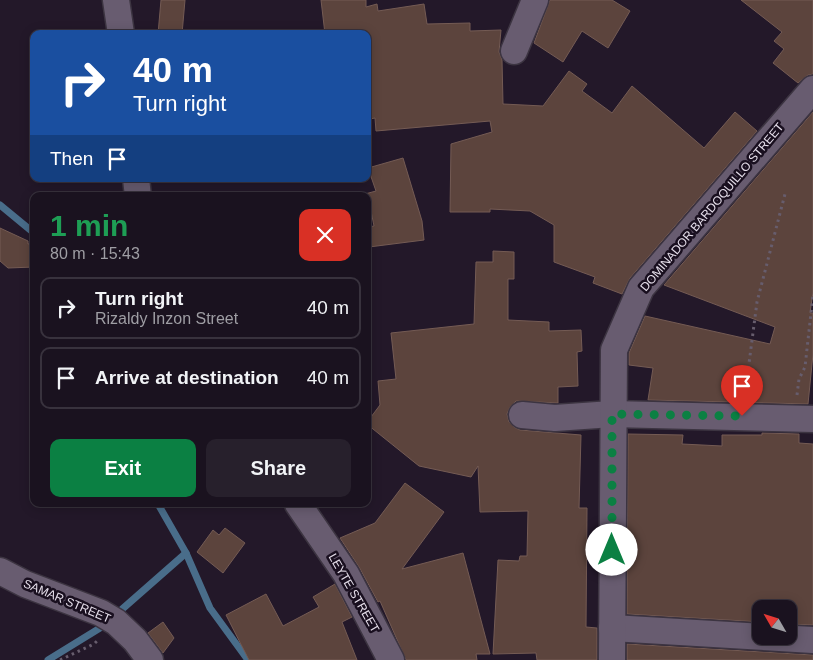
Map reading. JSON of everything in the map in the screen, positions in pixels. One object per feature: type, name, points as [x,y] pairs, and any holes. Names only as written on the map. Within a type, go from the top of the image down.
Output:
[{"type":"street","points":[[116,0],[120,30]]},
{"type":"street","points":[[514,51],[535,0]]},
{"type":"street","name":"DOMINADOR BARDOQUILLO STREET","points":[[612,660],[612,414],[614,350],[641,288],[813,89]]},
{"type":"street","points":[[522,415],[555,418],[612,414],[804,418]]},
{"type":"street","name":"LEYTE STREET","points":[[300,507],[346,574],[391,660]]},
{"type":"street","name":"SAMAR STREET","points":[[0,571],[25,584],[101,613],[116,622],[135,640],[150,660]]},
{"type":"street","points":[[612,628],[813,640]]},
{"type":"path","points":[[742,416],[756,302],[785,194]]},
{"type":"path","points":[[804,418],[799,379],[805,367],[813,295]]},
{"type":"path","points":[[60,660],[94,644],[116,622]]},
{"type":"building","points":[[161,0],[185,0],[182,30],[158,30]]},
{"type":"building","points":[[321,0],[366,0],[366,7],[377,4],[378,11],[424,4],[427,24],[470,23],[470,31],[501,30],[499,52],[502,60],[503,104],[543,106],[569,71],[587,84],[582,91],[612,113],[632,86],[704,148],[735,112],[757,131],[630,278],[622,294],[593,283],[595,277],[554,262],[554,225],[530,211],[490,209],[490,212],[450,212],[451,144],[492,132],[490,121],[376,131],[375,118],[371,119],[371,30],[325,30]]},
{"type":"building","points":[[550,0],[612,0],[630,11],[608,48],[582,31],[563,62],[534,43]]},
{"type":"building","points":[[741,0],[813,0],[813,74],[808,75],[798,83],[773,63],[784,49],[774,41],[782,32]]},
{"type":"building","points":[[813,112],[813,292],[810,313],[813,313],[813,354],[808,404],[648,400],[653,368],[629,365],[629,353],[645,316],[770,344],[775,327],[664,285]]},
{"type":"building","points":[[403,158],[422,221],[424,240],[371,247],[371,226],[374,226],[371,211],[371,192],[376,191],[371,177],[371,167]]},
{"type":"building","points":[[0,228],[30,244],[30,267],[8,268],[0,261]]},
{"type":"building","points":[[493,251],[514,252],[514,279],[508,279],[508,320],[549,322],[549,331],[581,330],[582,351],[577,352],[578,386],[558,387],[558,403],[516,401],[510,407],[507,414],[509,422],[520,430],[581,435],[579,508],[587,508],[586,627],[597,628],[597,660],[537,660],[536,653],[493,654],[498,560],[519,561],[520,556],[527,556],[528,511],[480,512],[478,466],[471,477],[419,466],[371,427],[371,417],[380,405],[378,381],[396,379],[391,333],[474,324],[476,262],[493,262]]},
{"type":"building","points":[[762,433],[799,434],[799,443],[813,444],[813,625],[798,624],[798,600],[752,600],[752,621],[627,614],[628,434],[683,435],[682,444],[722,446],[722,435],[762,435]]},
{"type":"building","points":[[405,483],[444,512],[402,569],[463,553],[490,654],[476,654],[477,660],[406,660],[380,601],[378,602],[359,567],[340,538],[375,523]]},
{"type":"building","points":[[225,528],[245,543],[223,573],[197,552],[213,530],[219,535]]},
{"type":"building","points":[[335,584],[352,617],[342,622],[357,660],[249,660],[226,615],[266,594],[283,626],[319,607],[313,597]]},
{"type":"building","points":[[163,622],[174,638],[163,653],[148,633]]},
{"type":"building","points":[[627,644],[813,655],[813,660],[627,660]]},
{"type":"waterway","points":[[0,205],[30,230]]},
{"type":"waterway","points":[[160,507],[186,553],[210,608],[248,660]]},
{"type":"waterway","points":[[120,611],[186,553]]},
{"type":"waterway","points":[[48,660],[100,628]]},
{"type":"route","points":[[612,550],[612,414],[742,416]]}]
